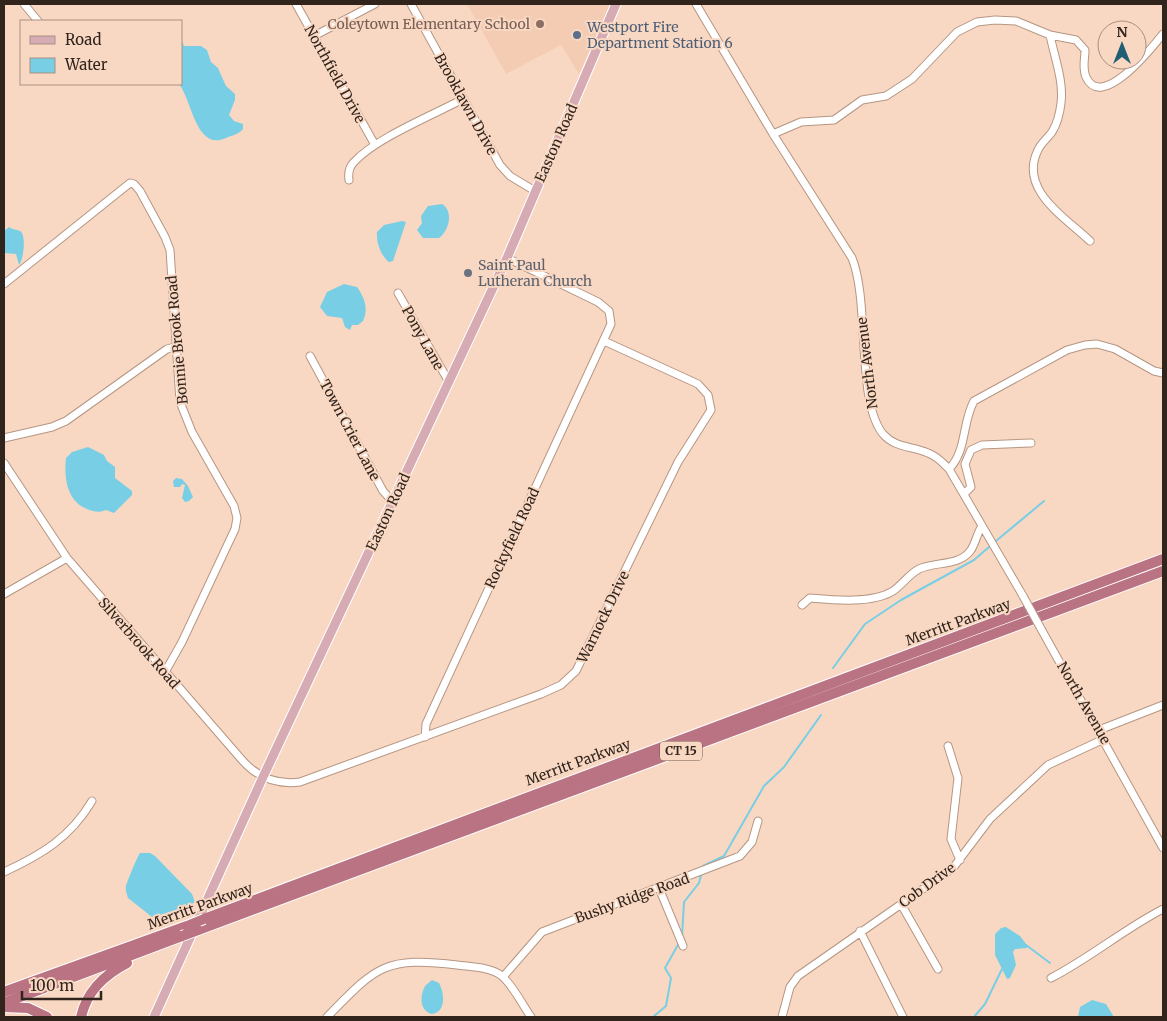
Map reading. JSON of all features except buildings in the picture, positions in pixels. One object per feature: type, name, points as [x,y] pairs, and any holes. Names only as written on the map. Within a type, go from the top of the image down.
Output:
[{"type":"highway","name":"Merritt Parkway","points":[[4,992],[187,926],[1163,559]]},
{"type":"highway","name":"Merritt Parkway","points":[[4,1003],[861,684],[994,632],[1163,571]]},
{"type":"highway","points":[[81,1017],[90,993],[105,976],[116,968],[182,936]]},
{"type":"highway","points":[[4,1007],[28,1008],[47,1017]]},
{"type":"main road","name":"Easton Road","points":[[154,1017],[263,777],[507,258],[616,4]]},
{"type":"street","points":[[24,4],[37,20]]},
{"type":"street","name":"Northfield Drive","points":[[296,4],[375,145]]},
{"type":"street","points":[[314,36],[375,4]]},
{"type":"street","name":"Brooklawn Drive","points":[[411,4],[504,171],[535,191]]},
{"type":"street","name":"North Avenue","points":[[696,4],[773,134],[846,246],[854,262],[871,403],[876,423],[890,441],[928,452],[949,469],[1099,730],[1163,848]]},
{"type":"street","points":[[773,134],[801,122],[834,120],[862,100],[886,96],[912,79],[957,32],[978,22],[995,20],[1016,22],[1050,35],[1080,42],[1085,50],[1084,71],[1087,79],[1094,84],[1102,86],[1113,83],[1126,74],[1163,34]]},
{"type":"street","points":[[1050,35],[1061,89],[1061,103],[1052,131],[1038,148],[1035,157],[1035,180],[1044,200],[1090,241]]},
{"type":"street","points":[[349,180],[349,171],[354,162],[375,145],[463,99]]},
{"type":"street","name":"Bonnie Brook Road","points":[[4,284],[130,183],[134,184],[168,243],[178,384],[184,415],[234,506],[237,518],[235,529],[182,642],[165,672]]},
{"type":"street","name":"Rockyfield Road","points":[[425,737],[426,724],[604,341],[611,319],[605,306],[507,258]]},
{"type":"street","name":"Pony Lane","points":[[398,293],[449,382]]},
{"type":"street","name":"Warnock Drive","points":[[263,777],[288,782],[306,781],[550,690],[573,675],[591,643],[678,462],[711,410],[710,398],[698,384],[604,341]]},
{"type":"street","points":[[949,469],[955,463],[960,451],[974,401],[989,391],[1067,350],[1085,345],[1107,346],[1123,352],[1154,371],[1163,373]]},
{"type":"street","points":[[4,438],[52,427],[66,421],[167,349],[175,347]]},
{"type":"street","name":"Town Crier Lane","points":[[311,358],[383,492],[393,502]]},
{"type":"street","points":[[964,494],[971,487],[965,464],[971,450],[982,445],[1031,443]]},
{"type":"street","points":[[4,463],[67,558],[4,594]]},
{"type":"street","points":[[802,605],[810,598],[853,601],[891,592],[915,571],[924,566],[951,562],[965,556],[972,548],[982,526]]},
{"type":"street","name":"Silverbrook Road","points":[[67,558],[242,760],[254,773],[263,777]]},
{"type":"street","points":[[1099,730],[1163,705]]},
{"type":"street","name":"Cob Drive","points":[[782,1017],[794,980],[860,931],[949,872],[990,819],[1041,772],[1058,760],[1104,739]]},
{"type":"street","points":[[948,746],[958,778],[951,839],[960,860]]},
{"type":"street","points":[[4,872],[35,858],[53,846],[81,818],[92,802]]},
{"type":"street","name":"Bushy Ridge Road","points":[[503,977],[542,932],[744,854],[752,842],[758,821]]},
{"type":"street","points":[[658,888],[681,943]]},
{"type":"street","points":[[901,904],[938,970]]},
{"type":"street","points":[[1051,978],[1096,953],[1129,928],[1163,909]]},
{"type":"street","points":[[860,931],[903,1017]]},
{"type":"street","points":[[327,1017],[369,976],[401,962],[424,961],[492,971],[503,977],[531,1017]]},
{"type":"shaded area","name":"Coleytown Elementary School","points":[[467,4],[611,4],[579,74],[561,45],[506,74]]},
{"type":"water","points":[[182,41],[184,46],[201,46],[207,50],[211,62],[218,68],[226,86],[235,94],[235,100],[229,115],[234,121],[243,124],[243,129],[239,133],[226,138],[216,140],[208,138],[196,122],[184,91],[180,85],[182,85]]},
{"type":"water","points":[[442,204],[448,211],[448,226],[439,238],[423,238],[417,230],[422,223],[421,216],[428,206]]},
{"type":"water","points":[[402,221],[406,222],[393,261],[389,262],[380,248],[377,232],[384,225]]},
{"type":"water","points":[[9,227],[22,233],[24,242],[23,254],[19,265],[16,254],[4,253],[4,231]]},
{"type":"water","points":[[344,284],[357,287],[366,307],[363,321],[358,325],[352,325],[350,330],[345,327],[342,318],[327,316],[320,307],[327,292]]},
{"type":"water","points":[[88,447],[104,455],[107,461],[115,467],[115,478],[132,491],[132,495],[114,513],[106,510],[101,512],[87,509],[75,500],[68,487],[65,472],[66,458],[72,452]]},
{"type":"water","points":[[176,478],[182,479],[188,486],[193,497],[189,501],[185,502],[182,498],[185,485],[182,484],[180,487],[174,487],[173,481]]},
{"type":"water","points":[[140,853],[150,853],[155,856],[192,894],[195,902],[187,907],[152,917],[128,898],[126,886]]},
{"type":"water","points":[[1006,927],[1020,936],[1027,945],[1027,948],[1015,949],[1013,952],[1016,965],[1010,978],[1007,979],[995,955],[995,934],[1001,928]]},
{"type":"water","points":[[432,980],[439,983],[443,1002],[442,1007],[436,1013],[431,1014],[424,1009],[422,994],[425,986]]},
{"type":"water","points":[[1092,1000],[1106,1004],[1114,1017],[1078,1017],[1080,1007]]},
{"type":"waterway","points":[[996,541],[1044,501]]},
{"type":"waterway","points":[[833,668],[865,624],[901,600],[974,560],[989,547]]},
{"type":"waterway","points":[[703,866],[724,856],[764,786],[784,767],[821,715]]},
{"type":"waterway","points":[[682,937],[684,902],[699,883],[701,875]]},
{"type":"waterway","points":[[653,1017],[666,1006],[671,978],[665,968],[679,943]]},
{"type":"waterway","points":[[1026,945],[1050,963]]},
{"type":"waterway","points":[[974,1017],[985,1004],[1002,969]]},
{"type":"place","name":"Coleytown Elementary School","points":[[540,24]]},
{"type":"place","name":"Westport Fire Department Station 6","points":[[577,35]]},
{"type":"place","name":"Saint Paul Lutheran Church","points":[[468,273]]}]
